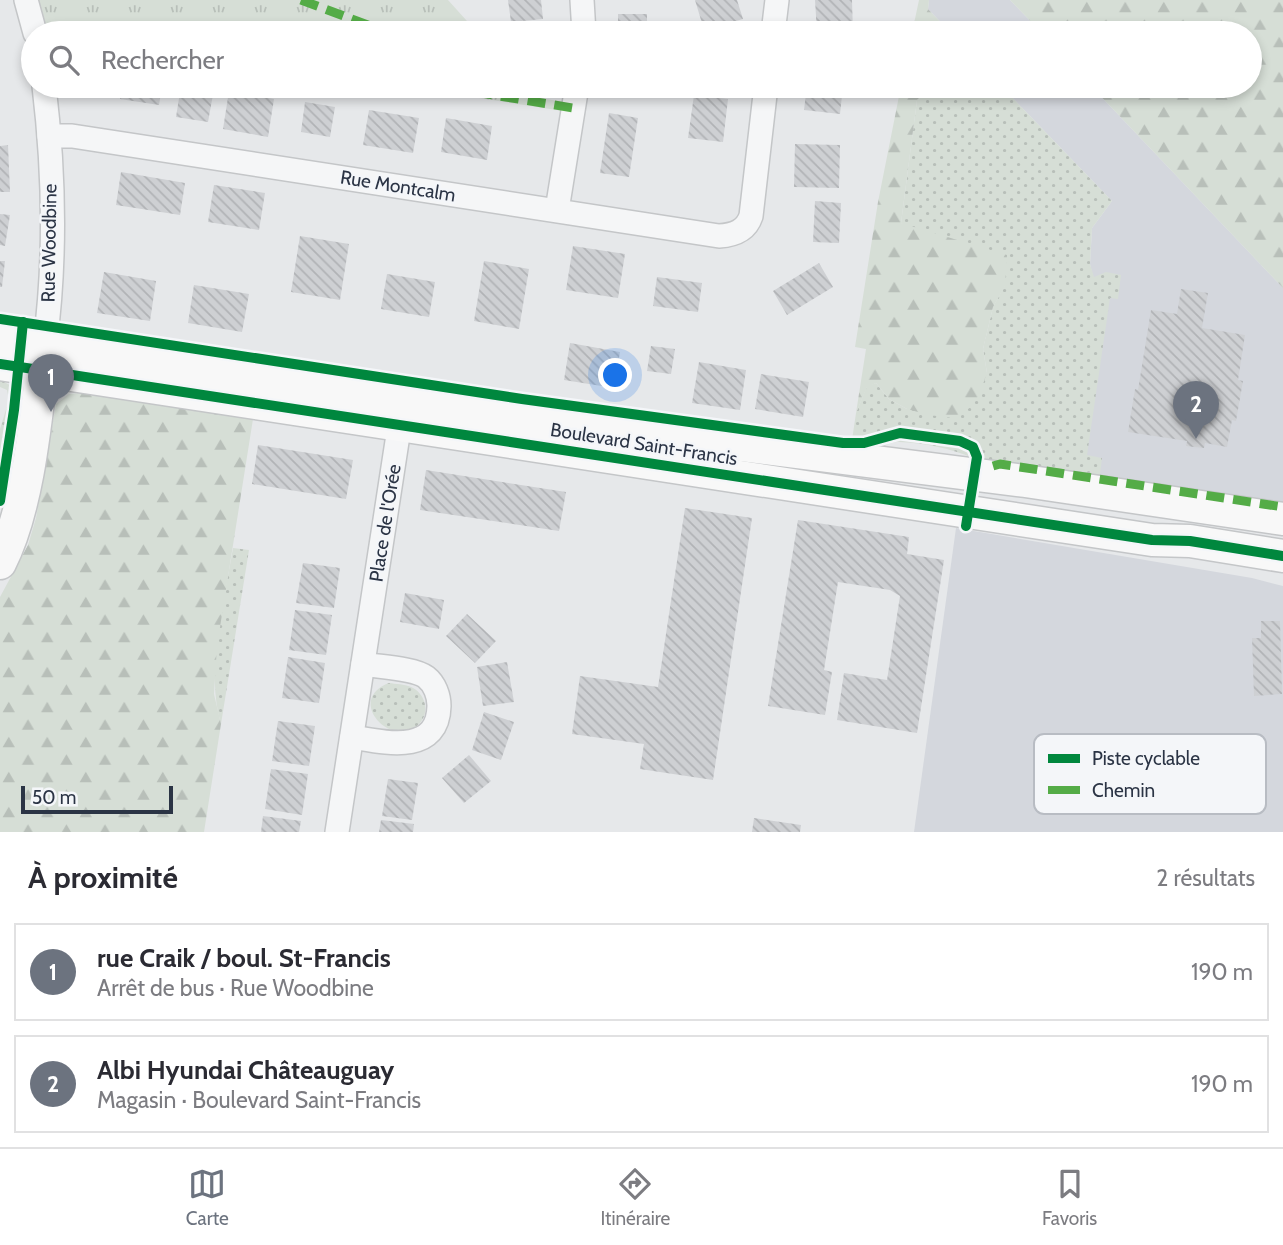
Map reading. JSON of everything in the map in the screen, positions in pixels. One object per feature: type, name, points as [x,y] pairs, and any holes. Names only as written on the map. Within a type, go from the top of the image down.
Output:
[{"type":"street","points":[[26,0],[32,21]]},
{"type":"street","points":[[582,0],[583,21]]},
{"type":"street","points":[[774,21],[777,0]]},
{"type":"street","name":"Rue Woodbine","points":[[0,563],[13,532],[22,495],[50,292],[51,216],[45,98]]},
{"type":"street","points":[[557,210],[575,98]]},
{"type":"street","name":"Rue Montcalm","points":[[48,136],[72,136],[719,236],[729,235],[745,227],[751,216],[765,98]]},
{"type":"street","name":"Boulevard Saint-Francis","points":[[0,336],[43,357],[402,410],[1152,540],[1190,541],[1283,556]]},
{"type":"street","name":"Boulevard Saint-Francis","points":[[0,364],[43,357]]},
{"type":"street","name":"Boulevard Saint-Francis","points":[[402,410],[644,432],[1025,481],[1283,519]]},
{"type":"street","name":"Place de l'Orée","points":[[337,832],[402,410]]},
{"type":"street","points":[[352,737],[401,743],[416,741],[434,725],[439,710],[436,691],[424,675],[363,664]]},
{"type":"shaded area","points":[[929,0],[1010,0],[1030,21],[940,21],[928,9]]},
{"type":"shaded area","points":[[1013,98],[1102,98],[1283,288],[1283,512],[1082,480],[1093,277],[1090,264],[1092,228],[1112,201]]},
{"type":"shaded area","points":[[956,528],[1252,578],[1283,586],[1283,832],[914,832]]},
{"type":"green space","points":[[38,0],[448,0],[467,21],[43,21]]},
{"type":"green space","points":[[919,0],[929,0],[928,9],[940,21],[915,21]]},
{"type":"green space","points":[[1010,0],[1283,0],[1283,288],[1102,98],[1262,98],[1262,21],[1030,21]]},
{"type":"green space","points":[[478,98],[540,98],[564,102],[563,111]]},
{"type":"green space","points":[[899,98],[919,98],[901,223],[1007,255],[1005,286],[993,307],[983,349],[987,373],[978,398],[968,409],[953,418],[907,409],[889,399],[876,383],[867,387],[856,413],[866,349],[855,347],[878,202]]},
{"type":"green space","points":[[1013,98],[1112,201],[1092,228],[1090,264],[1094,277],[1106,272],[1121,275],[1118,299],[1110,298],[1087,455],[1102,458],[1099,483],[981,461],[977,446],[964,438],[894,429],[874,437],[852,440],[856,413],[867,386],[876,383],[889,399],[907,409],[987,373],[983,349],[993,307],[1005,285],[901,223],[917,100]]},
{"type":"green space","points":[[0,380],[10,385],[13,394],[0,483],[0,429],[9,400],[7,390],[0,387]]},
{"type":"green space","points":[[80,393],[253,419],[217,646],[214,694],[221,724],[204,832],[0,832],[0,597],[28,545],[36,518],[56,404],[69,394]]},
{"type":"green space","points":[[893,437],[966,447],[973,458],[918,444],[895,442],[872,447]]},
{"type":"green space","points":[[233,548],[249,550],[221,724],[215,659]]},
{"type":"green space","points":[[389,683],[411,687],[420,694],[425,703],[423,719],[408,731],[386,727],[377,720],[372,711],[371,700],[376,691]]},
{"type":"building","points":[[508,0],[541,0],[543,19],[511,21]]},
{"type":"building","points":[[695,0],[737,0],[743,19],[736,21],[701,21]]},
{"type":"building","points":[[815,0],[852,0],[853,21],[816,21]]},
{"type":"building","points":[[618,14],[647,14],[647,21],[618,21]]},
{"type":"building","points":[[120,98],[160,98],[159,105]]},
{"type":"building","points":[[179,98],[212,98],[208,122],[176,117]]},
{"type":"building","points":[[228,98],[274,99],[268,137],[223,129]]},
{"type":"building","points":[[694,98],[728,99],[723,142],[688,138]]},
{"type":"building","points":[[806,98],[842,98],[840,114],[804,110]]},
{"type":"building","points":[[305,102],[335,107],[330,137],[301,132]]},
{"type":"building","points":[[369,110],[419,118],[413,153],[363,145]]},
{"type":"building","points":[[609,113],[638,118],[629,177],[600,173]]},
{"type":"building","points":[[446,118],[492,126],[487,160],[441,152]]},
{"type":"building","points":[[795,144],[840,145],[839,188],[794,187]]},
{"type":"building","points":[[8,145],[10,192],[0,192],[0,146]]},
{"type":"building","points":[[121,172],[185,183],[180,215],[116,205]]},
{"type":"building","points":[[214,185],[265,193],[259,230],[208,222]]},
{"type":"building","points":[[815,201],[841,203],[839,243],[813,242]]},
{"type":"building","points":[[0,214],[10,215],[5,246],[0,245]]},
{"type":"building","points":[[300,236],[349,244],[340,300],[291,292]]},
{"type":"building","points":[[573,246],[625,254],[618,298],[566,290]]},
{"type":"building","points":[[0,261],[5,261],[2,287],[0,287]]},
{"type":"building","points":[[484,261],[529,269],[519,329],[474,321]]},
{"type":"building","points":[[819,263],[833,287],[787,315],[773,291]]},
{"type":"building","points":[[104,272],[156,281],[150,321],[97,313]]},
{"type":"building","points":[[387,274],[435,282],[429,317],[381,309]]},
{"type":"building","points":[[657,277],[702,283],[698,312],[653,306]]},
{"type":"building","points":[[194,285],[249,294],[242,332],[188,323]]},
{"type":"building","points":[[1181,289],[1208,293],[1202,328],[1245,335],[1238,380],[1243,381],[1236,421],[1232,420],[1227,447],[1205,443],[1204,448],[1186,446],[1187,441],[1128,432],[1151,310],[1177,314]]},
{"type":"building","points":[[570,343],[620,352],[614,388],[564,380]]},
{"type":"building","points":[[651,346],[675,349],[671,374],[647,371]]},
{"type":"building","points":[[699,362],[746,370],[740,410],[692,403]]},
{"type":"building","points":[[761,374],[809,382],[803,417],[755,409]]},
{"type":"building","points":[[258,445],[353,460],[346,499],[252,484]]},
{"type":"building","points":[[426,470],[566,492],[559,531],[420,510]]},
{"type":"building","points":[[685,508],[752,518],[713,780],[640,769],[644,744],[572,734],[580,676],[658,687]]},
{"type":"building","points":[[798,520],[909,537],[907,554],[944,560],[917,733],[837,720],[844,673],[887,680],[900,596],[890,590],[838,582],[824,670],[832,672],[825,715],[768,706]]},
{"type":"building","points":[[303,563],[340,568],[334,608],[296,603]]},
{"type":"building","points":[[405,593],[444,600],[439,629],[400,622]]},
{"type":"building","points":[[295,610],[332,615],[326,655],[289,650]]},
{"type":"building","points":[[467,614],[496,641],[475,663],[446,636]]},
{"type":"building","points":[[1261,621],[1280,621],[1282,694],[1254,696],[1252,638],[1261,638]]},
{"type":"building","points":[[288,657],[325,663],[319,703],[282,698]]},
{"type":"building","points":[[507,662],[514,702],[483,706],[477,667]]},
{"type":"building","points":[[484,712],[514,722],[501,760],[472,750]]},
{"type":"building","points":[[278,721],[315,726],[309,766],[272,761]]},
{"type":"building","points":[[469,755],[491,781],[464,803],[442,778]]},
{"type":"building","points":[[271,769],[308,774],[302,815],[265,809]]},
{"type":"building","points":[[388,779],[418,783],[412,820],[382,816]]},
{"type":"building","points":[[263,816],[301,821],[299,832],[261,832]]},
{"type":"building","points":[[754,818],[801,825],[800,832],[752,832]]},
{"type":"building","points":[[381,820],[414,824],[413,832],[379,832]]},
{"type":"marked path","points":[[301,0],[357,21]]},
{"type":"marked path","points":[[512,98],[573,108]]},
{"type":"marked path","points":[[993,466],[1000,464],[1283,507]]},
{"type":"cycle path","points":[[0,319],[522,399],[843,443],[864,443],[900,433],[960,441],[973,447],[977,457],[966,526]]},
{"type":"cycle path","points":[[0,501],[14,410],[23,322]]},
{"type":"cycle path","points":[[0,364],[1152,540],[1190,541],[1283,556]]},
{"type":"place","name":"rue Craik / boul. St-Francis","points":[[51,412]]},
{"type":"place","name":"Albi Hyundai Châteauguay","points":[[1196,439]]}]
